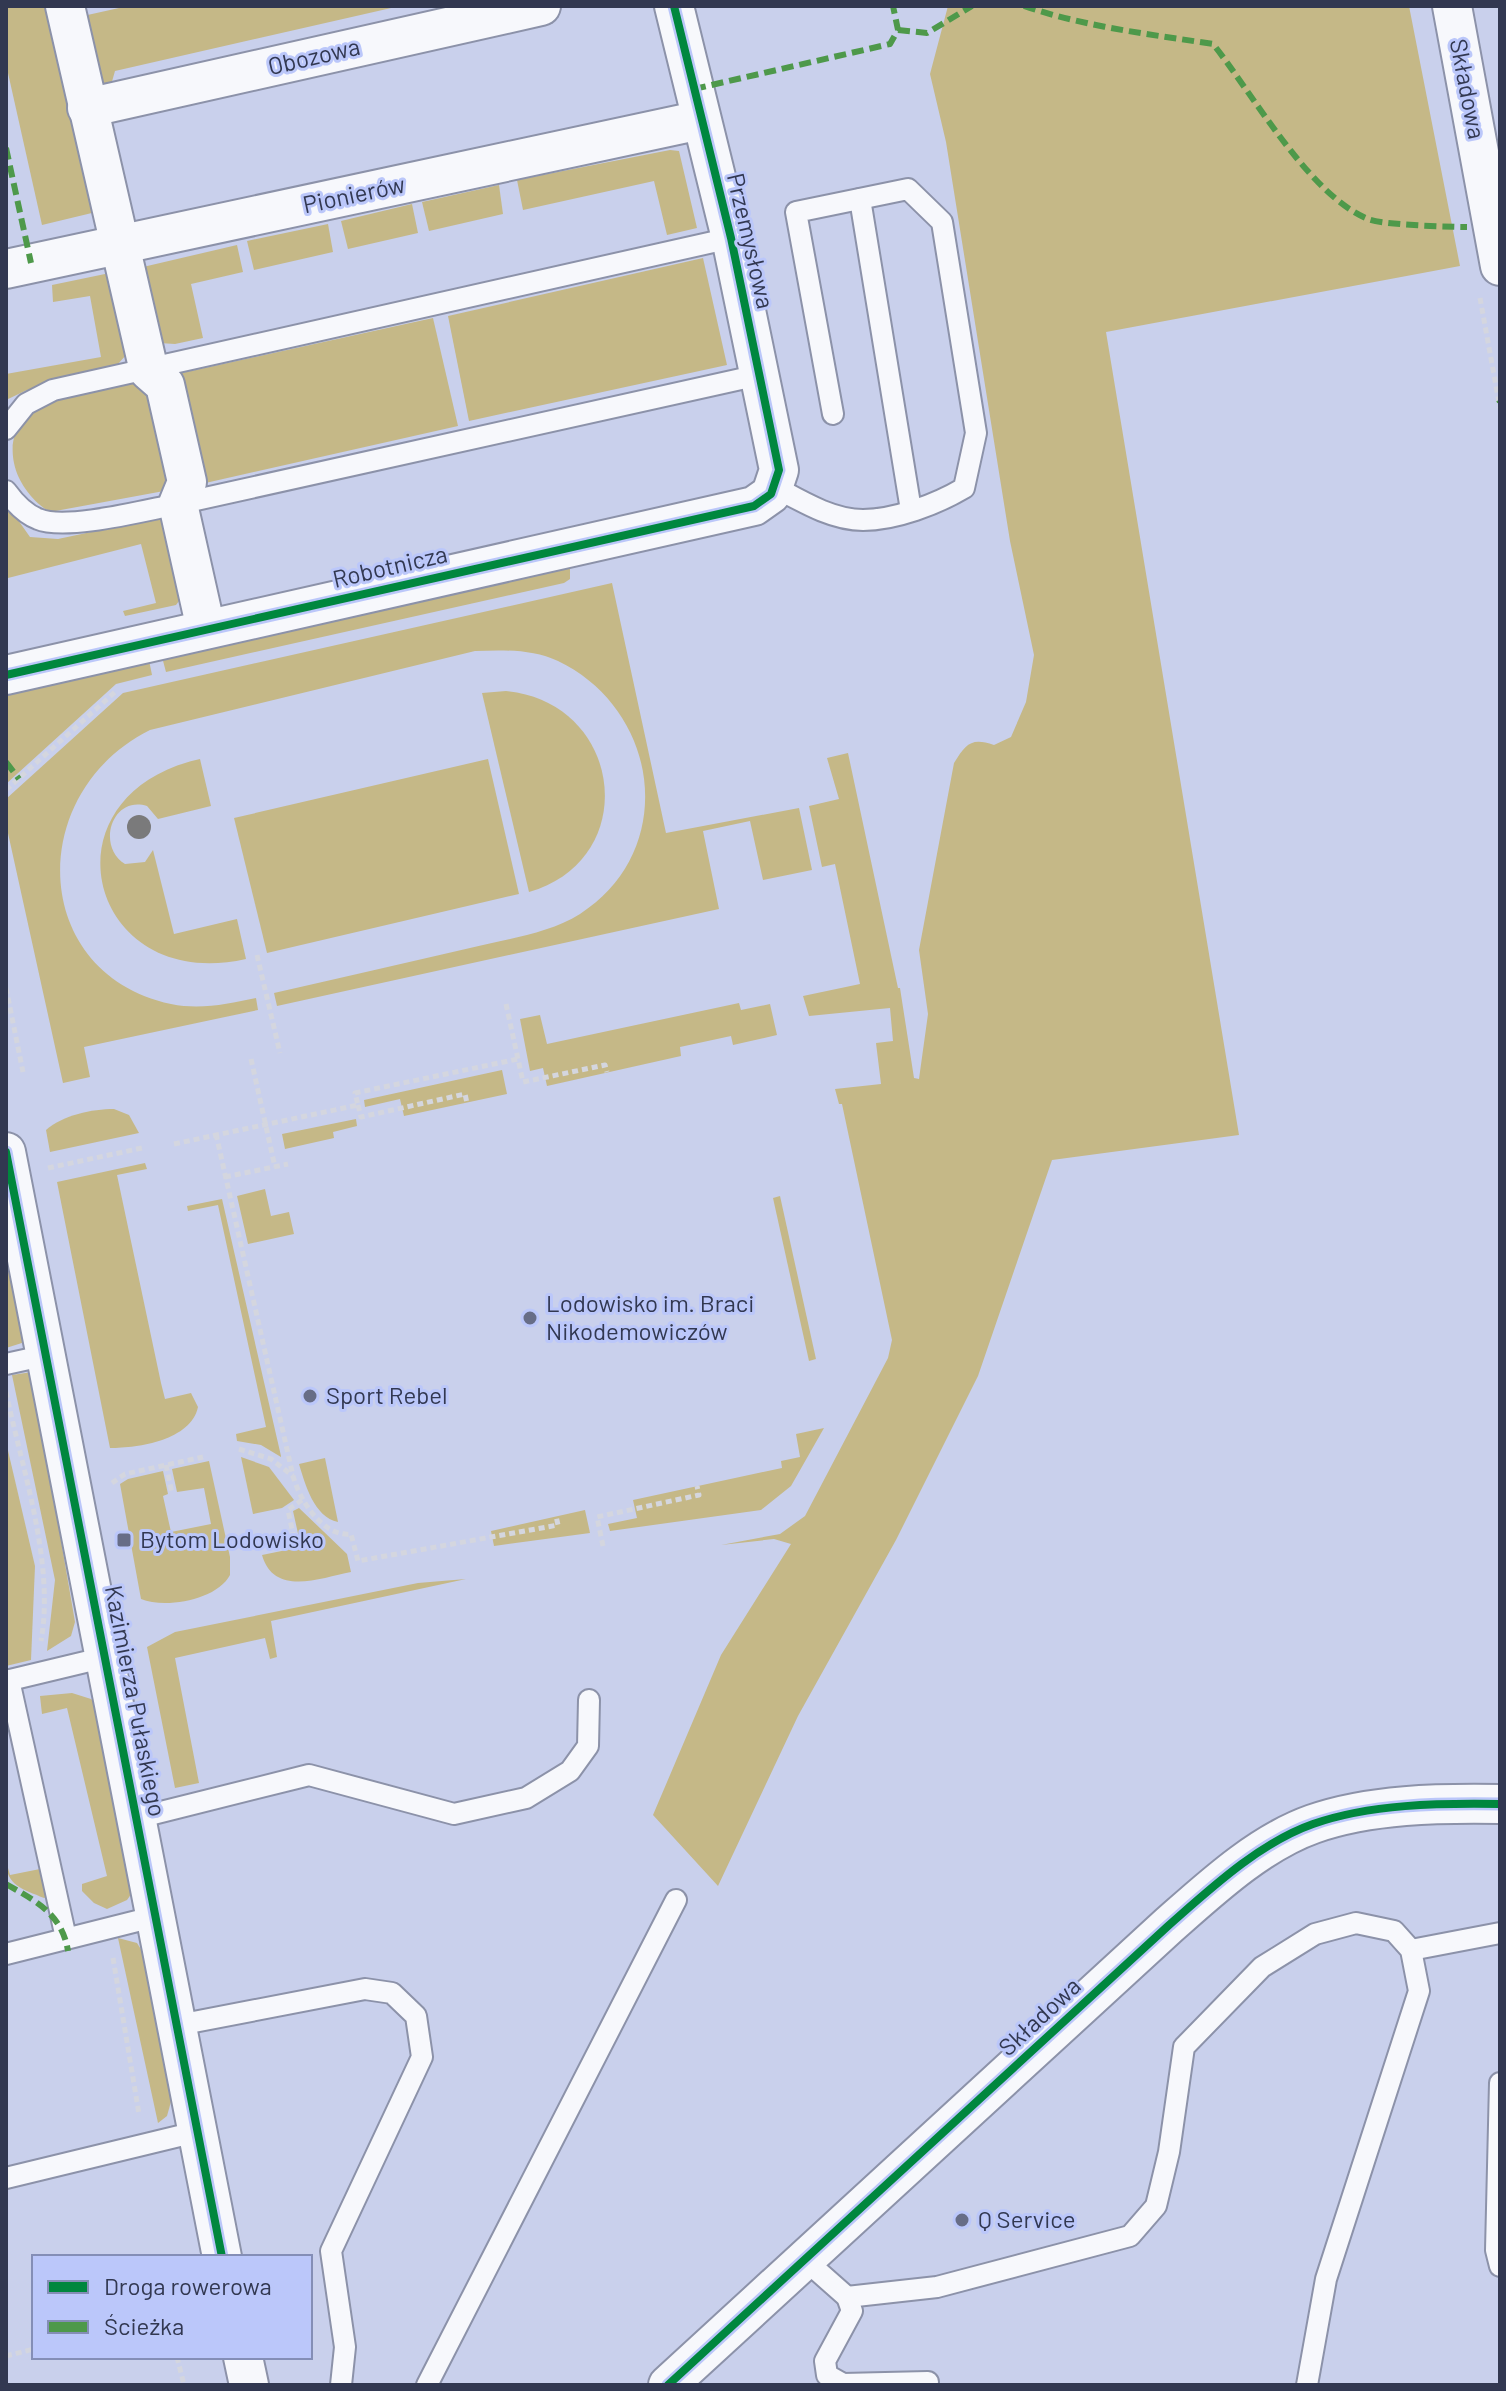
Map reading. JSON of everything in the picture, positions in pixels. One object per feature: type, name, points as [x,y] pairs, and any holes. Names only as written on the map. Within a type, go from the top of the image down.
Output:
[{"type":"street","points":[[65,6],[149,371],[165,385],[184,468],[187,482],[178,504],[206,629]]},
{"type":"street","name":"Obozowa","points":[[87,108],[541,6]]},
{"type":"street","name":"Przemysłowa","points":[[674,6],[731,238],[779,470],[775,487]]},
{"type":"street","name":"Składowa","points":[[1452,6],[1500,266]]},
{"type":"street","name":"Pionierów","points":[[6,269],[701,120]]},
{"type":"street","name":"Robotnicza","points":[[6,675],[754,506],[764,501],[775,487]]},
{"type":"street","name":"Kazimierza Pułaskiego","points":[[6,1152],[200,2131],[222,2255]]},
{"type":"street","name":"Składowa","points":[[672,2384],[1178,1917],[1233,1872],[1311,1825],[1371,1810],[1500,1804]]},
{"type":"street","points":[[243,2359],[249,2385]]},
{"type":"lane","points":[[775,487],[814,509],[862,520],[937,504],[964,488],[976,433],[942,222],[908,189],[796,212],[833,414]]},
{"type":"lane","points":[[860,199],[911,510]]},
{"type":"lane","points":[[6,429],[26,404],[53,390],[149,371],[731,238]]},
{"type":"lane","points":[[6,491],[27,514],[41,521],[85,521],[178,504],[759,375]]},
{"type":"lane","points":[[6,1364],[47,1355]]},
{"type":"lane","points":[[66,1938],[7,1680],[106,1657]]},
{"type":"lane","points":[[137,1818],[309,1775],[454,1814],[526,1798],[570,1771],[588,1746],[589,1700]]},
{"type":"lane","points":[[427,2385],[676,1900]]},
{"type":"lane","points":[[6,1954],[157,1916]]},
{"type":"lane","points":[[847,2297],[937,2287],[1130,2236],[1156,2206],[1169,2152],[1184,2047],[1262,1967],[1315,1934],[1356,1923],[1394,1931],[1411,1950],[1419,1991],[1326,2279],[1307,2385]]},
{"type":"lane","points":[[1411,1950],[1500,1933]]},
{"type":"lane","points":[[178,2025],[365,1989],[392,1993],[416,2016],[422,2057],[331,2251],[345,2347],[341,2385]]},
{"type":"lane","points":[[1500,2083],[1496,2250],[1500,2266]]},
{"type":"lane","points":[[6,2178],[200,2131]]},
{"type":"lane","points":[[804,2259],[847,2297],[852,2311],[825,2361],[827,2375],[843,2384],[928,2382]]},
{"type":"path","points":[[6,790],[119,689]]},
{"type":"path","points":[[257,955],[280,1053]]},
{"type":"path","points":[[6,988],[23,1072]]},
{"type":"path","points":[[506,1004],[523,1082],[605,1065],[607,1072]]},
{"type":"path","points":[[251,1059],[275,1167]]},
{"type":"path","points":[[467,1103],[465,1094],[361,1117],[355,1093],[518,1059]]},
{"type":"path","points":[[174,1144],[358,1105]]},
{"type":"path","points":[[216,1134],[293,1476],[302,1500],[323,1524],[341,1535],[351,1534],[358,1561],[558,1525],[556,1516]]},
{"type":"path","points":[[43,1169],[142,1148]]},
{"type":"path","points":[[225,1177],[288,1164]]},
{"type":"path","points":[[6,1392],[47,1595],[35,1674]]},
{"type":"path","points":[[239,1449],[260,1453],[293,1476]]},
{"type":"path","points":[[109,1489],[125,1474],[203,1457]]},
{"type":"path","points":[[166,1465],[172,1493]]},
{"type":"path","points":[[603,1546],[597,1517],[699,1495],[697,1486]]},
{"type":"path","points":[[296,1548],[288,1510],[302,1500]]},
{"type":"path","points":[[112,1956],[140,2123],[150,2142]]},
{"type":"path","points":[[6,2356],[32,2350]]},
{"type":"path","points":[[178,2359],[184,2385]]},
{"type":"shaded area","points":[[6,6],[50,6],[96,212],[42,225],[6,64]]},
{"type":"shaded area","points":[[128,6],[400,6],[115,71],[109,92],[96,81],[83,16]]},
{"type":"shaded area","points":[[948,6],[1409,6],[1460,266],[1106,332],[1239,1135],[1052,1160],[978,1376],[896,1540],[798,1716],[718,1886],[653,1815],[721,1655],[791,1544],[774,1539],[721,1545],[780,1534],[805,1516],[888,1358],[892,1340],[842,1104],[839,1104],[835,1089],[881,1084],[876,1043],[893,1041],[890,1008],[809,1016],[803,996],[860,984],[835,864],[822,867],[809,806],[839,799],[827,758],[848,753],[900,988],[914,1078],[919,1079],[928,1014],[919,950],[954,763],[962,751],[974,742],[994,745],[1011,737],[1026,702],[1034,655],[1010,541],[946,142],[930,74]]},
{"type":"shaded area","points":[[670,150],[679,151],[697,228],[667,235],[654,181],[523,210],[517,180]]},
{"type":"shaded area","points":[[499,185],[503,214],[429,231],[422,202]]},
{"type":"shaded area","points":[[412,204],[418,233],[348,249],[341,221]]},
{"type":"shaded area","points":[[328,224],[333,252],[254,270],[247,241]]},
{"type":"shaded area","points":[[237,245],[243,272],[191,284],[203,338],[175,344],[159,343],[143,267]]},
{"type":"shaded area","points":[[703,258],[727,365],[469,421],[448,316]]},
{"type":"shaded area","points":[[105,274],[112,278],[127,354],[106,371],[27,390],[6,400],[6,374],[101,357],[90,296],[53,302],[52,285]]},
{"type":"shaded area","points":[[433,318],[458,426],[201,484],[177,374]]},
{"type":"shaded area","points":[[144,381],[174,475],[164,491],[50,512],[38,503],[23,485],[14,463],[14,440],[22,422],[37,409],[56,400]]},
{"type":"shaded area","points":[[6,503],[30,537],[58,539],[157,518],[164,521],[182,597],[176,605],[125,616],[123,611],[156,603],[141,544],[8,578]]},
{"type":"shaded area","points":[[570,565],[570,579],[564,583],[166,672],[162,657]]},
{"type":"shaded area","points":[[612,583],[666,833],[799,808],[812,870],[763,880],[750,821],[703,831],[719,909],[277,1006],[274,993],[526,935],[580,914],[612,887],[633,854],[643,819],[644,782],[636,746],[618,712],[592,683],[548,657],[506,651],[475,651],[150,730],[109,759],[80,795],[64,836],[60,879],[69,921],[91,957],[124,986],[182,1006],[214,1006],[256,998],[258,1010],[84,1047],[90,1077],[63,1083],[6,824],[6,799],[123,693]]},
{"type":"shaded area","points":[[149,660],[152,675],[116,684],[6,784],[6,693]]},
{"type":"shaded area","points":[[506,691],[545,701],[575,722],[595,751],[604,783],[603,817],[590,848],[566,874],[529,892],[482,693]]},
{"type":"shaded area","points":[[200,759],[211,806],[158,819],[147,806],[125,808],[112,824],[111,846],[125,864],[145,862],[153,850],[174,934],[237,919],[246,959],[192,962],[149,948],[119,921],[103,886],[102,848],[117,810],[149,779]]},
{"type":"shaded area","points":[[488,759],[519,894],[267,953],[234,818]]},
{"type":"shaded area","points":[[739,1003],[741,1010],[770,1004],[777,1035],[733,1045],[731,1036],[680,1047],[681,1056],[547,1086],[543,1068],[530,1071],[520,1019],[540,1015],[547,1044]]},
{"type":"shaded area","points":[[502,1070],[507,1094],[404,1116],[400,1099],[365,1107],[364,1100]]},
{"type":"shaded area","points":[[114,1109],[129,1115],[139,1133],[50,1152],[46,1130],[53,1125],[78,1114]]},
{"type":"shaded area","points":[[356,1119],[357,1126],[333,1132],[334,1138],[285,1149],[282,1134]]},
{"type":"shaded area","points":[[145,1163],[147,1169],[117,1175],[161,1383],[165,1399],[191,1393],[198,1407],[193,1418],[175,1434],[149,1444],[110,1448],[57,1182]]},
{"type":"shaded area","points":[[265,1189],[271,1216],[289,1212],[294,1234],[248,1244],[237,1196]]},
{"type":"shaded area","points":[[780,1196],[816,1359],[809,1361],[773,1198]]},
{"type":"shaded area","points":[[222,1199],[281,1457],[261,1445],[237,1441],[236,1434],[266,1427],[218,1205],[188,1211],[187,1206]]},
{"type":"shaded area","points":[[6,1251],[25,1342],[6,1348]]},
{"type":"shaded area","points":[[32,1372],[75,1622],[71,1636],[47,1651],[55,1580],[12,1375]]},
{"type":"shaded area","points":[[824,1428],[791,1486],[761,1510],[610,1531],[608,1524],[637,1518],[633,1500],[782,1468],[781,1461],[800,1457],[796,1434]]},
{"type":"shaded area","points":[[6,1442],[35,1566],[31,1660],[6,1666]]},
{"type":"shaded area","points":[[241,1457],[269,1467],[294,1500],[282,1508],[253,1514]]},
{"type":"shaded area","points":[[325,1458],[338,1522],[317,1507],[299,1464]]},
{"type":"shaded area","points":[[209,1461],[230,1557],[230,1575],[214,1591],[190,1600],[163,1603],[141,1599],[120,1484],[128,1479],[163,1471],[168,1494],[163,1496],[171,1532],[211,1524],[204,1488],[177,1492],[172,1469]]},
{"type":"shaded area","points":[[299,1508],[347,1554],[351,1572],[299,1582],[277,1576],[268,1568],[262,1555],[301,1547],[293,1511]]},
{"type":"shaded area","points":[[585,1510],[590,1533],[494,1546],[491,1531]]},
{"type":"shaded area","points":[[466,1579],[271,1621],[277,1657],[270,1659],[265,1638],[175,1658],[199,1783],[175,1788],[147,1647],[175,1632],[418,1583]]},
{"type":"shaded area","points":[[72,1693],[91,1699],[98,1706],[139,1883],[127,1900],[107,1909],[94,1903],[82,1891],[82,1884],[107,1876],[67,1708],[42,1714],[40,1696]]},
{"type":"shaded area","points":[[6,1861],[10,1875],[40,1869],[50,1896],[44,1898],[17,1886],[9,1876]]},
{"type":"shaded area","points":[[118,1938],[137,1943],[147,1959],[172,2098],[167,2116],[158,2123]]},
{"type":"marked path","points":[[694,89],[890,44],[898,30],[893,6]]},
{"type":"marked path","points":[[898,30],[927,33],[972,6]]},
{"type":"marked path","points":[[1024,6],[1094,25],[1213,44],[1283,141],[1325,189],[1346,207],[1376,221],[1467,227]]},
{"type":"marked path","points":[[6,148],[31,263]]},
{"type":"marked path","points":[[6,762],[19,779]]},
{"type":"marked path","points":[[6,1884],[37,1903],[54,1918],[68,1951]]},
{"type":"cycle path","points":[[6,675],[754,506],[771,494],[779,470],[731,238],[674,6]]},
{"type":"cycle path","points":[[6,1152],[222,2255]]},
{"type":"cycle path","points":[[668,2385],[1168,1926],[1254,1855],[1293,1832],[1358,1812],[1429,1805],[1500,1804]]},
{"type":"place","name":"Lodowisko im. Braci Nikodemowiczów","points":[[530,1318]]},
{"type":"place","name":"Sport Rebel","points":[[310,1396]]},
{"type":"place","name":"Bytom Lodowisko","points":[[124,1540]]},
{"type":"place","name":"Q Service","points":[[962,2220]]}]
